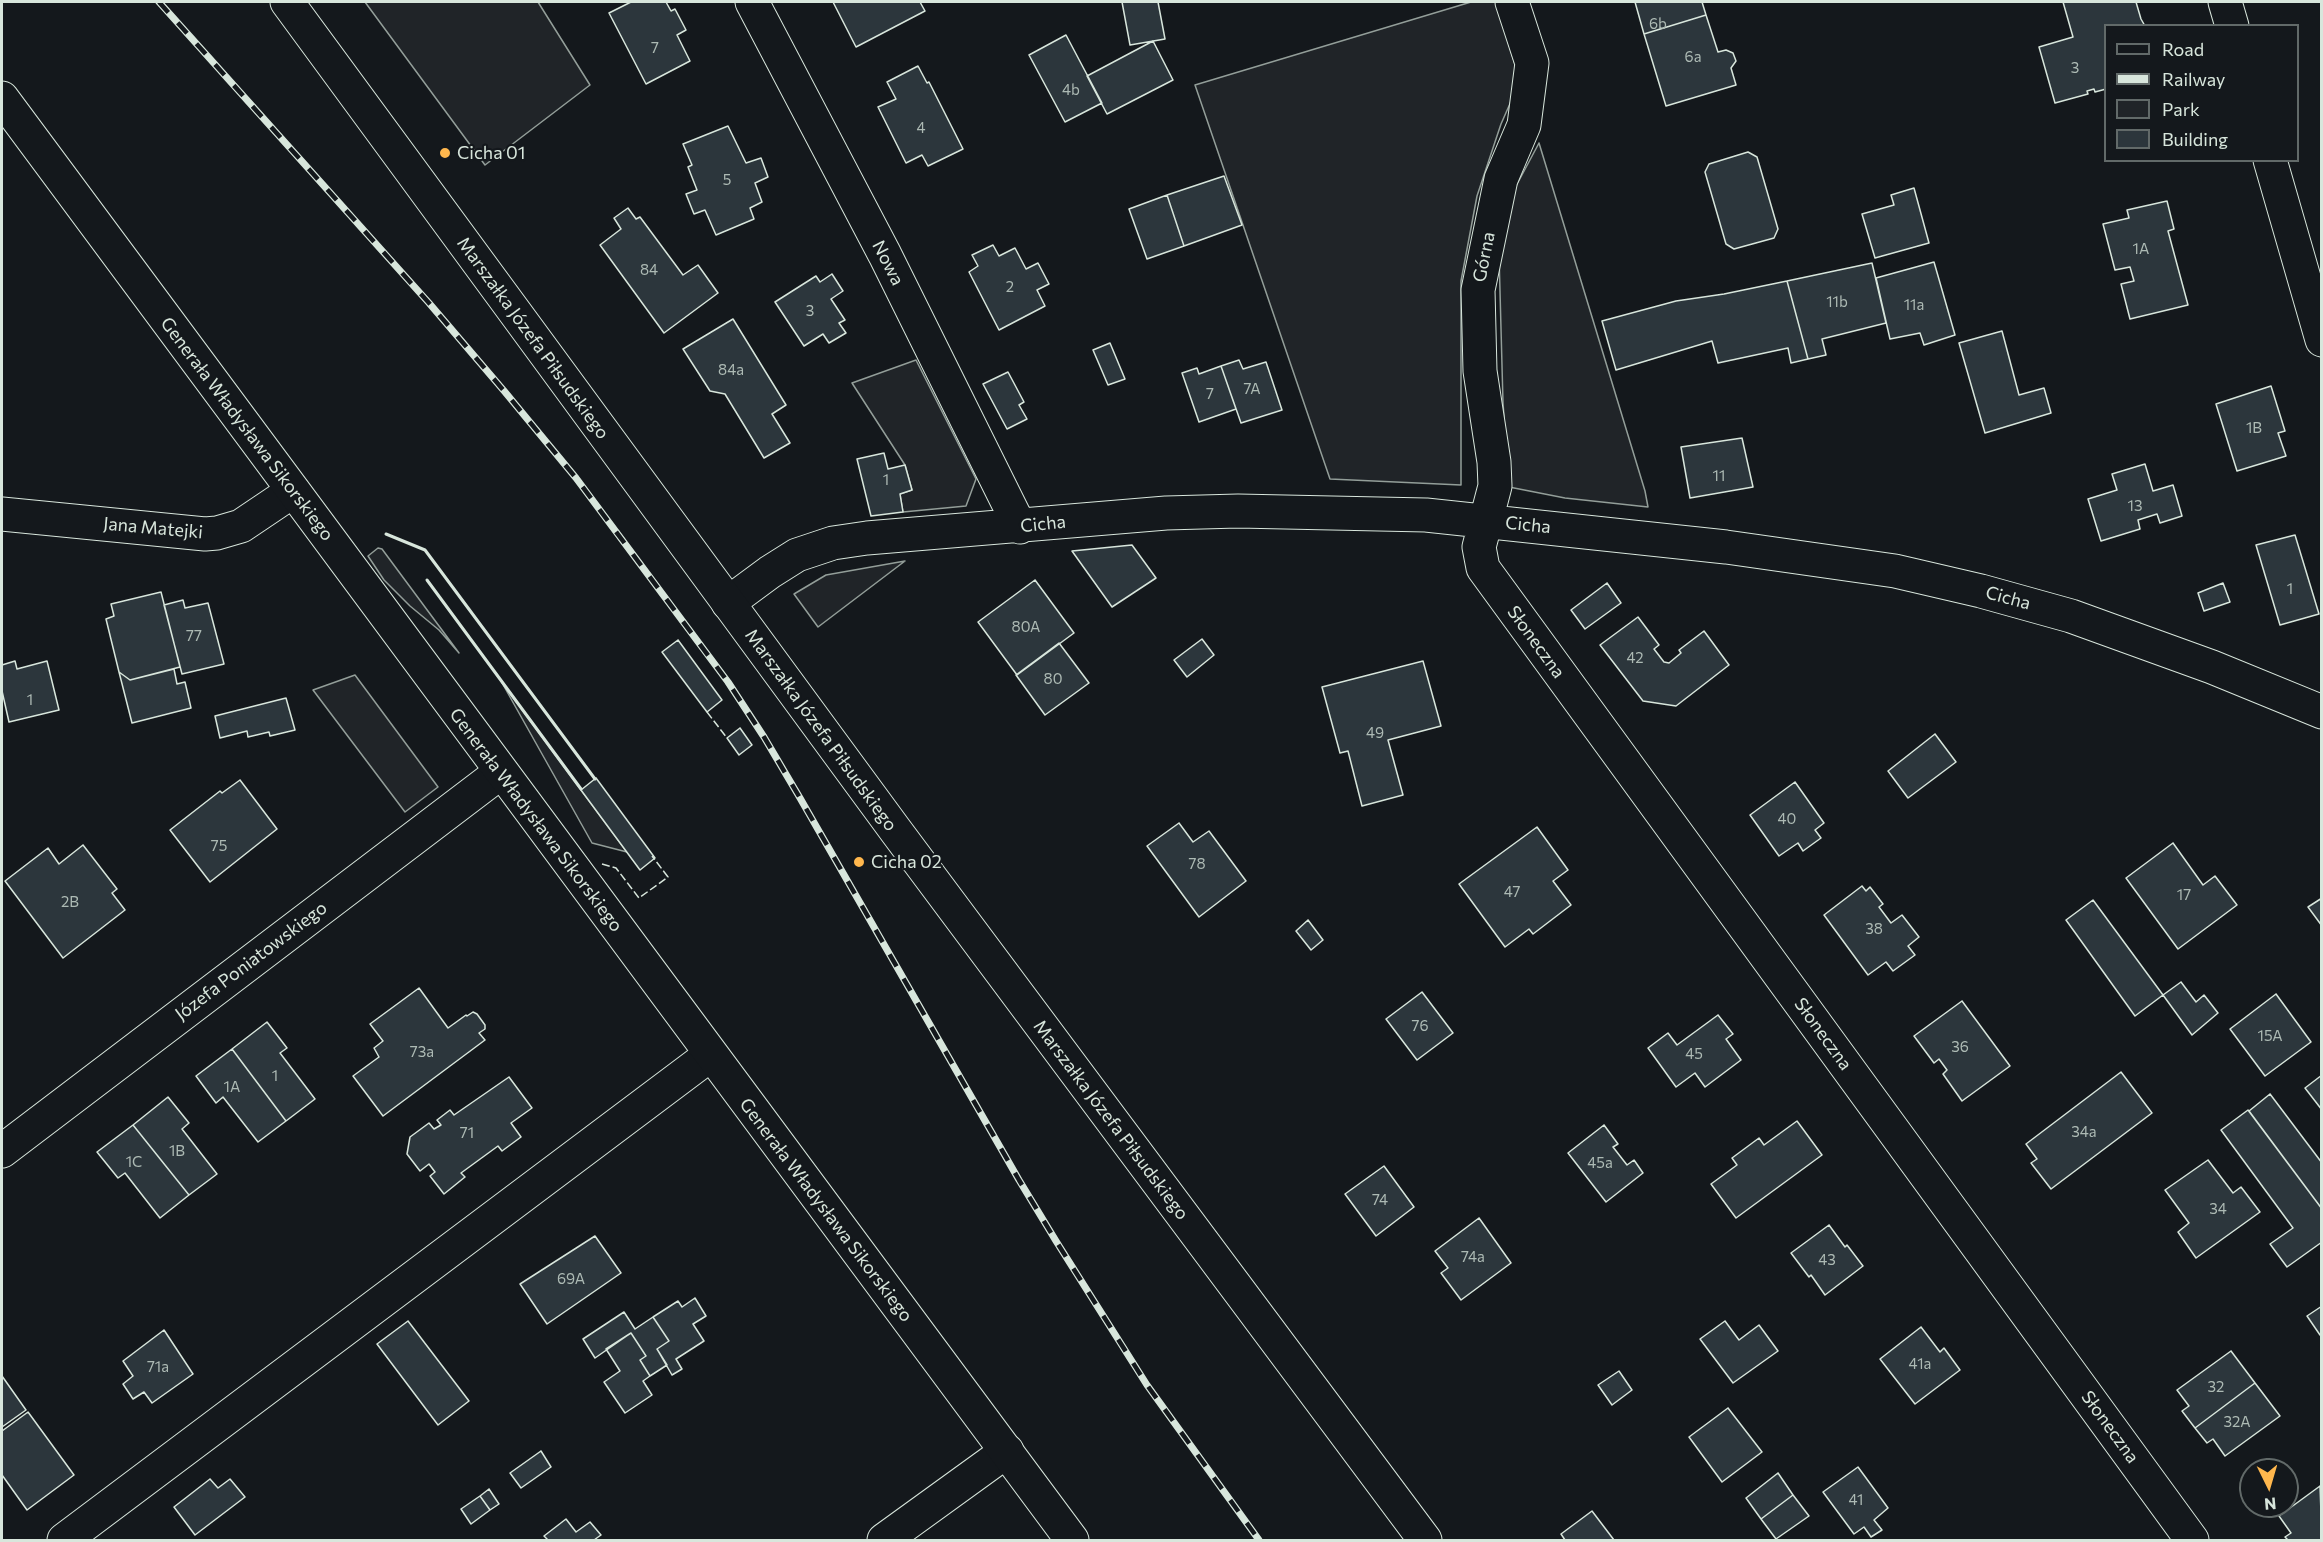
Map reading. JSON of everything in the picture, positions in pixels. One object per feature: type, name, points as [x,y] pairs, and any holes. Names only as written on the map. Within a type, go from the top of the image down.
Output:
[{"type":"street","name":"Marszałka Józefa Piłsudskiego","points":[[287,2],[728,603],[1425,1540]]},
{"type":"street","name":"Nowa","points":[[752,2],[885,255],[1020,526]]},
{"type":"street","name":"Górna","points":[[1486,520],[1495,486],[1494,462],[1480,371],[1478,290],[1501,179],[1524,125],[1532,63],[1512,2]]},
{"type":"street","points":[[2225,2],[2231,24]]},
{"type":"street","name":"Generała Władysława Sikorskiego","points":[[2,98],[1072,1540]]},
{"type":"street","points":[[2271,162],[2322,340]]},
{"type":"street","name":"Jana Matejki","points":[[2,514],[211,533],[241,526],[293,491]]},
{"type":"street","name":"Cicha","points":[[728,603],[797,555],[833,543],[867,538],[1155,514],[1238,511],[1426,515],[1726,547],[1895,571],[1981,591],[2071,616],[2212,667],[2322,712]]},
{"type":"street","name":"Słoneczna","points":[[1486,520],[1479,547],[1483,568],[2193,1540]]},
{"type":"street","name":"Józefa Poniatowskiego","points":[[2,1151],[501,772]]},
{"type":"street","points":[[64,1540],[710,1055]]},
{"type":"street","points":[[884,1540],[1006,1451]]},
{"type":"green space","points":[[365,2],[538,2],[590,85],[485,165]]},
{"type":"green space","points":[[1471,2],[1496,2],[1520,81],[1501,124],[1477,196],[1461,281],[1461,485],[1330,479],[1195,85]]},
{"type":"green space","points":[[1539,143],[1648,507],[1565,498],[1509,487],[1503,403],[1499,254],[1515,188]]},
{"type":"green space","points":[[916,360],[976,479],[966,506],[903,512],[900,494],[912,490],[905,465],[852,383]]},
{"type":"green space","points":[[378,548],[382,549],[459,653],[439,630],[384,580],[368,556]]},
{"type":"green space","points":[[905,561],[818,627],[794,594],[826,575]]},
{"type":"green space","points":[[355,675],[438,787],[405,812],[313,690]]},
{"type":"green space","points":[[501,681],[581,790],[627,852],[592,843]]},
{"type":"building","points":[[631,2],[666,2],[671,11],[675,9],[686,30],[677,35],[690,61],[646,84],[609,13]]},
{"type":"building","points":[[833,2],[920,2],[925,11],[856,47]]},
{"type":"building","points":[[1122,2],[1158,2],[1165,39],[1130,45]]},
{"type":"building","points":[[1635,2],[1702,2],[1706,15],[1644,34]]},
{"type":"building","points":[[2063,2],[2136,2],[2144,24],[2104,24],[2104,90],[2095,92],[2094,89],[2087,91],[2088,94],[2055,103],[2039,47],[2073,37]]},
{"type":"building","points":[[1706,15],[1718,52],[1726,50],[1733,53],[1736,61],[1731,68],[1736,85],[1666,106],[1644,34]]},
{"type":"building","points":[[1066,35],[1102,103],[1065,122],[1029,55]]},
{"type":"building","points":[[1153,41],[1173,80],[1107,114],[1087,76]]},
{"type":"building","points":[[918,66],[927,83],[929,82],[963,149],[928,166],[922,155],[906,163],[878,107],[896,99],[887,82]]},
{"type":"building","points":[[728,126],[746,163],[761,158],[768,177],[755,183],[762,202],[750,208],[754,219],[716,235],[705,210],[694,214],[686,194],[697,190],[688,167],[692,165],[683,144]]},
{"type":"building","points":[[1748,152],[1757,157],[1778,229],[1774,238],[1734,249],[1726,244],[1705,172],[1709,164]]},
{"type":"building","points":[[1224,176],[1242,225],[1184,246],[1167,195]]},
{"type":"building","points":[[1914,188],[1929,243],[1875,258],[1862,214],[1894,205],[1891,195]]},
{"type":"building","points":[[1167,195],[1184,246],[1147,259],[1129,209]]},
{"type":"building","points":[[2167,201],[2174,229],[2168,231],[2188,305],[2130,319],[2121,284],[2134,281],[2130,267],[2115,270],[2103,224],[2129,218],[2127,210]]},
{"type":"building","points":[[628,208],[636,219],[640,217],[683,275],[698,265],[718,293],[664,333],[600,245],[621,229],[614,218]]},
{"type":"building","points":[[993,245],[999,256],[1015,248],[1026,269],[1038,263],[1049,284],[1037,290],[1045,306],[999,330],[969,272],[978,266],[972,255]]},
{"type":"building","points":[[1934,262],[1955,335],[1924,345],[1920,333],[1890,339],[1876,278]]},
{"type":"building","points":[[1872,263],[1886,323],[1822,339],[1826,355],[1808,359],[1787,281]]},
{"type":"building","points":[[832,274],[843,291],[831,299],[845,320],[839,323],[846,333],[829,343],[823,334],[804,346],[775,302],[816,276],[820,282]]},
{"type":"building","points":[[1787,281],[1808,359],[1791,363],[1788,348],[1718,363],[1712,341],[1616,370],[1602,321],[1676,301]]},
{"type":"building","points":[[733,319],[786,405],[772,414],[790,443],[764,458],[725,394],[710,391],[683,349]]},
{"type":"building","points":[[2002,331],[2019,395],[2044,388],[2051,413],[1985,433],[1959,343]]},
{"type":"building","points":[[1110,343],[1125,379],[1108,385],[1093,350]]},
{"type":"building","points":[[1239,360],[1243,369],[1266,362],[1282,410],[1241,423],[1221,366]]},
{"type":"building","points":[[1221,366],[1236,409],[1199,422],[1182,373],[1197,368],[1199,374]]},
{"type":"building","points":[[1008,372],[1024,402],[1019,405],[1027,419],[1007,429],[983,384]]},
{"type":"building","points":[[2271,386],[2285,431],[2278,433],[2286,456],[2237,471],[2216,404]]},
{"type":"building","points":[[1742,438],[1753,487],[1690,498],[1681,447]]},
{"type":"building","points":[[884,453],[888,469],[905,465],[912,490],[900,494],[903,512],[871,516],[857,459]]},
{"type":"building","points":[[2145,464],[2153,491],[2173,485],[2182,516],[2160,523],[2157,514],[2138,520],[2140,529],[2101,541],[2088,499],[2117,490],[2112,474]]},
{"type":"building","points":[[2295,535],[2319,614],[2280,625],[2256,545]]},
{"type":"building","points":[[1132,545],[1156,578],[1112,607],[1072,551]]},
{"type":"building","points":[[1035,580],[1074,633],[1017,675],[978,622]]},
{"type":"building","points":[[1607,583],[1621,603],[1585,629],[1571,610]]},
{"type":"building","points":[[2223,583],[2230,602],[2204,611],[2198,593]]},
{"type":"building","points":[[161,592],[180,667],[130,680],[119,672],[106,619],[114,616],[111,604]]},
{"type":"building","points":[[183,600],[185,608],[208,603],[224,664],[182,674],[164,605]]},
{"type":"building","points":[[1638,617],[1659,645],[1654,649],[1664,662],[1669,663],[1681,653],[1679,650],[1704,631],[1729,665],[1676,706],[1643,701],[1600,645]]},
{"type":"building","points":[[1202,639],[1214,655],[1187,677],[1174,660]]},
{"type":"building","points":[[678,640],[722,700],[707,712],[662,652]]},
{"type":"building","points":[[1059,643],[1089,683],[1045,715],[1016,675]]},
{"type":"building","points":[[15,661],[17,669],[47,661],[59,710],[9,722],[2,691],[2,665]]},
{"type":"building","points":[[1423,661],[1441,726],[1388,740],[1403,795],[1362,806],[1348,751],[1340,753],[1322,687]]},
{"type":"building","points":[[174,669],[177,684],[185,682],[191,708],[132,723],[119,672],[130,680]]},
{"type":"building","points":[[286,698],[295,730],[270,736],[269,732],[248,737],[247,731],[220,738],[215,716]]},
{"type":"building","points":[[740,728],[752,745],[739,755],[727,738]]},
{"type":"building","points":[[1935,734],[1956,762],[1908,798],[1888,771]]},
{"type":"building","points":[[596,778],[655,858],[640,870],[581,790]]},
{"type":"building","points":[[240,780],[277,829],[210,882],[170,830],[220,791],[222,793]]},
{"type":"building","points":[[1795,782],[1824,823],[1815,830],[1821,838],[1803,851],[1798,843],[1779,856],[1750,815]]},
{"type":"building","points":[[1179,823],[1193,842],[1209,831],[1246,881],[1199,917],[1147,846]]},
{"type":"building","points":[[1537,827],[1568,870],[1553,881],[1571,905],[1533,934],[1529,929],[1505,947],[1459,884]]},
{"type":"building","points":[[2173,843],[2203,885],[2215,876],[2237,905],[2178,949],[2126,878]]},
{"type":"building","points":[[83,845],[117,889],[112,893],[125,910],[63,958],[5,881],[48,848],[59,864]]},
{"type":"building","points":[[1862,886],[1866,891],[1870,887],[1883,904],[1879,907],[1891,923],[1902,915],[1919,937],[1908,946],[1915,955],[1893,971],[1886,962],[1868,975],[1824,915]]},
{"type":"building","points":[[2322,898],[2322,926],[2308,907]]},
{"type":"building","points":[[2093,900],[2163,995],[2135,1016],[2066,920]]},
{"type":"building","points":[[1308,920],[1323,940],[1311,950],[1296,931]]},
{"type":"building","points":[[2181,982],[2196,1002],[2204,995],[2218,1013],[2192,1035],[2163,995]]},
{"type":"building","points":[[419,988],[448,1028],[466,1015],[473,1012],[477,1014],[485,1025],[485,1029],[479,1033],[485,1040],[383,1116],[353,1076],[379,1057],[374,1048],[383,1041],[370,1024]]},
{"type":"building","points":[[1422,992],[1453,1033],[1417,1060],[1386,1019]]},
{"type":"building","points":[[2276,994],[2311,1042],[2265,1076],[2230,1029]]},
{"type":"building","points":[[1962,1001],[2010,1066],[1962,1101],[1943,1074],[1947,1070],[1939,1059],[1934,1063],[1914,1036]]},
{"type":"building","points":[[1718,1015],[1733,1034],[1726,1039],[1741,1060],[1705,1087],[1695,1073],[1676,1087],[1648,1048],[1668,1033],[1677,1045]]},
{"type":"building","points":[[267,1022],[287,1048],[280,1053],[315,1099],[286,1121],[232,1049]]},
{"type":"building","points":[[232,1049],[286,1121],[258,1142],[223,1097],[216,1103],[196,1076]]},
{"type":"building","points":[[2121,1072],[2152,1113],[2051,1189],[2031,1163],[2037,1159],[2026,1144]]},
{"type":"building","points":[[2322,1075],[2322,1110],[2305,1088]]},
{"type":"building","points":[[509,1077],[532,1108],[511,1123],[521,1137],[502,1151],[498,1146],[461,1173],[465,1177],[444,1194],[430,1176],[435,1172],[429,1164],[420,1171],[407,1154],[410,1137],[429,1123],[434,1129],[441,1125],[437,1120],[450,1110],[454,1115]]},
{"type":"building","points":[[2270,1094],[2322,1163],[2322,1209],[2249,1111]]},
{"type":"building","points":[[168,1097],[189,1123],[182,1129],[217,1174],[189,1195],[133,1125]]},
{"type":"building","points":[[2248,1110],[2322,1209],[2322,1242],[2287,1267],[2270,1244],[2293,1228],[2221,1130]]},
{"type":"building","points":[[1797,1121],[1822,1155],[1736,1218],[1711,1184],[1737,1165],[1732,1158],[1759,1138],[1764,1145]]},
{"type":"building","points":[[133,1125],[189,1195],[160,1218],[125,1173],[118,1178],[97,1152]]},
{"type":"building","points":[[1604,1125],[1618,1144],[1613,1147],[1627,1165],[1634,1160],[1643,1173],[1606,1202],[1568,1153]]},
{"type":"building","points":[[2208,1160],[2233,1193],[2241,1187],[2260,1212],[2196,1258],[2178,1232],[2189,1223],[2165,1190]]},
{"type":"building","points":[[1384,1166],[1414,1207],[1376,1236],[1345,1194]]},
{"type":"building","points":[[1479,1218],[1511,1263],[1461,1300],[1441,1273],[1448,1268],[1435,1251]]},
{"type":"building","points":[[1829,1225],[1863,1266],[1825,1295],[1791,1253]]},
{"type":"building","points":[[595,1236],[621,1273],[547,1324],[520,1284]]},
{"type":"building","points":[[695,1298],[706,1316],[693,1324],[704,1341],[676,1359],[682,1369],[672,1375],[657,1349],[669,1341],[653,1317],[678,1301],[682,1307]]},
{"type":"building","points":[[2322,1306],[2322,1334],[2320,1335],[2307,1316]]},
{"type":"building","points":[[624,1312],[635,1329],[653,1317],[669,1341],[657,1349],[667,1365],[650,1376],[640,1360],[646,1356],[631,1333],[595,1358],[583,1339]]},
{"type":"building","points":[[408,1321],[469,1401],[438,1425],[377,1344]]},
{"type":"building","points":[[1725,1321],[1739,1340],[1759,1325],[1778,1351],[1733,1383],[1700,1339]]},
{"type":"building","points":[[1921,1327],[1940,1352],[1944,1348],[1960,1370],[1915,1404],[1880,1359]]},
{"type":"building","points":[[164,1330],[193,1374],[152,1403],[144,1392],[133,1399],[123,1384],[133,1376],[123,1361]]},
{"type":"building","points":[[631,1333],[646,1356],[640,1360],[650,1376],[643,1381],[652,1395],[625,1413],[604,1382],[620,1371],[606,1349]]},
{"type":"building","points":[[2231,1351],[2255,1383],[2195,1428],[2182,1411],[2189,1406],[2177,1390]]},
{"type":"building","points":[[1619,1371],[1632,1390],[1612,1405],[1598,1385]]},
{"type":"building","points":[[2,1376],[26,1410],[2,1427]]},
{"type":"building","points":[[2255,1383],[2280,1416],[2225,1456],[2213,1439],[2207,1443],[2195,1428]]},
{"type":"building","points":[[1728,1408],[1762,1452],[1722,1482],[1689,1437]]},
{"type":"building","points":[[28,1412],[74,1475],[27,1510],[2,1475],[2,1431]]},
{"type":"building","points":[[541,1451],[551,1467],[521,1488],[510,1473]]},
{"type":"building","points":[[1858,1467],[1888,1508],[1874,1520],[1882,1530],[1871,1537],[1864,1527],[1854,1534],[1823,1492]]},
{"type":"building","points":[[1778,1473],[1793,1495],[1761,1519],[1746,1498]]},
{"type":"building","points":[[210,1479],[218,1488],[230,1479],[245,1497],[195,1535],[174,1507]]},
{"type":"building","points":[[2320,1486],[2322,1540],[2288,1540],[2285,1537],[2291,1533],[2280,1518],[2299,1518],[2299,1501]]},
{"type":"building","points":[[489,1489],[499,1504],[490,1510],[480,1496]]},
{"type":"building","points":[[1793,1495],[1809,1516],[1776,1539],[1761,1519]]},
{"type":"building","points":[[480,1496],[490,1510],[471,1524],[461,1509]]},
{"type":"building","points":[[1592,1511],[1614,1540],[1565,1540],[1561,1534]]},
{"type":"building","points":[[566,1519],[576,1532],[590,1522],[601,1535],[594,1540],[548,1540],[544,1536]]},
{"type":"railway","points":[[159,2],[429,303],[505,392],[576,478],[728,682],[800,798],[1056,1241],[1147,1385],[1259,1540]]},
{"type":"fence","points":[[707,712],[727,738]]},
{"type":"fence","points":[[602,864],[616,868],[639,898],[668,877],[652,856]]},
{"type":"wall","points":[[386,534],[425,550],[595,779]]},
{"type":"wall","points":[[427,580],[581,789]]},
{"type":"place","name":"Cicha 01","points":[[445,153]]},
{"type":"place","name":"Cicha 02","points":[[859,862]]}]
